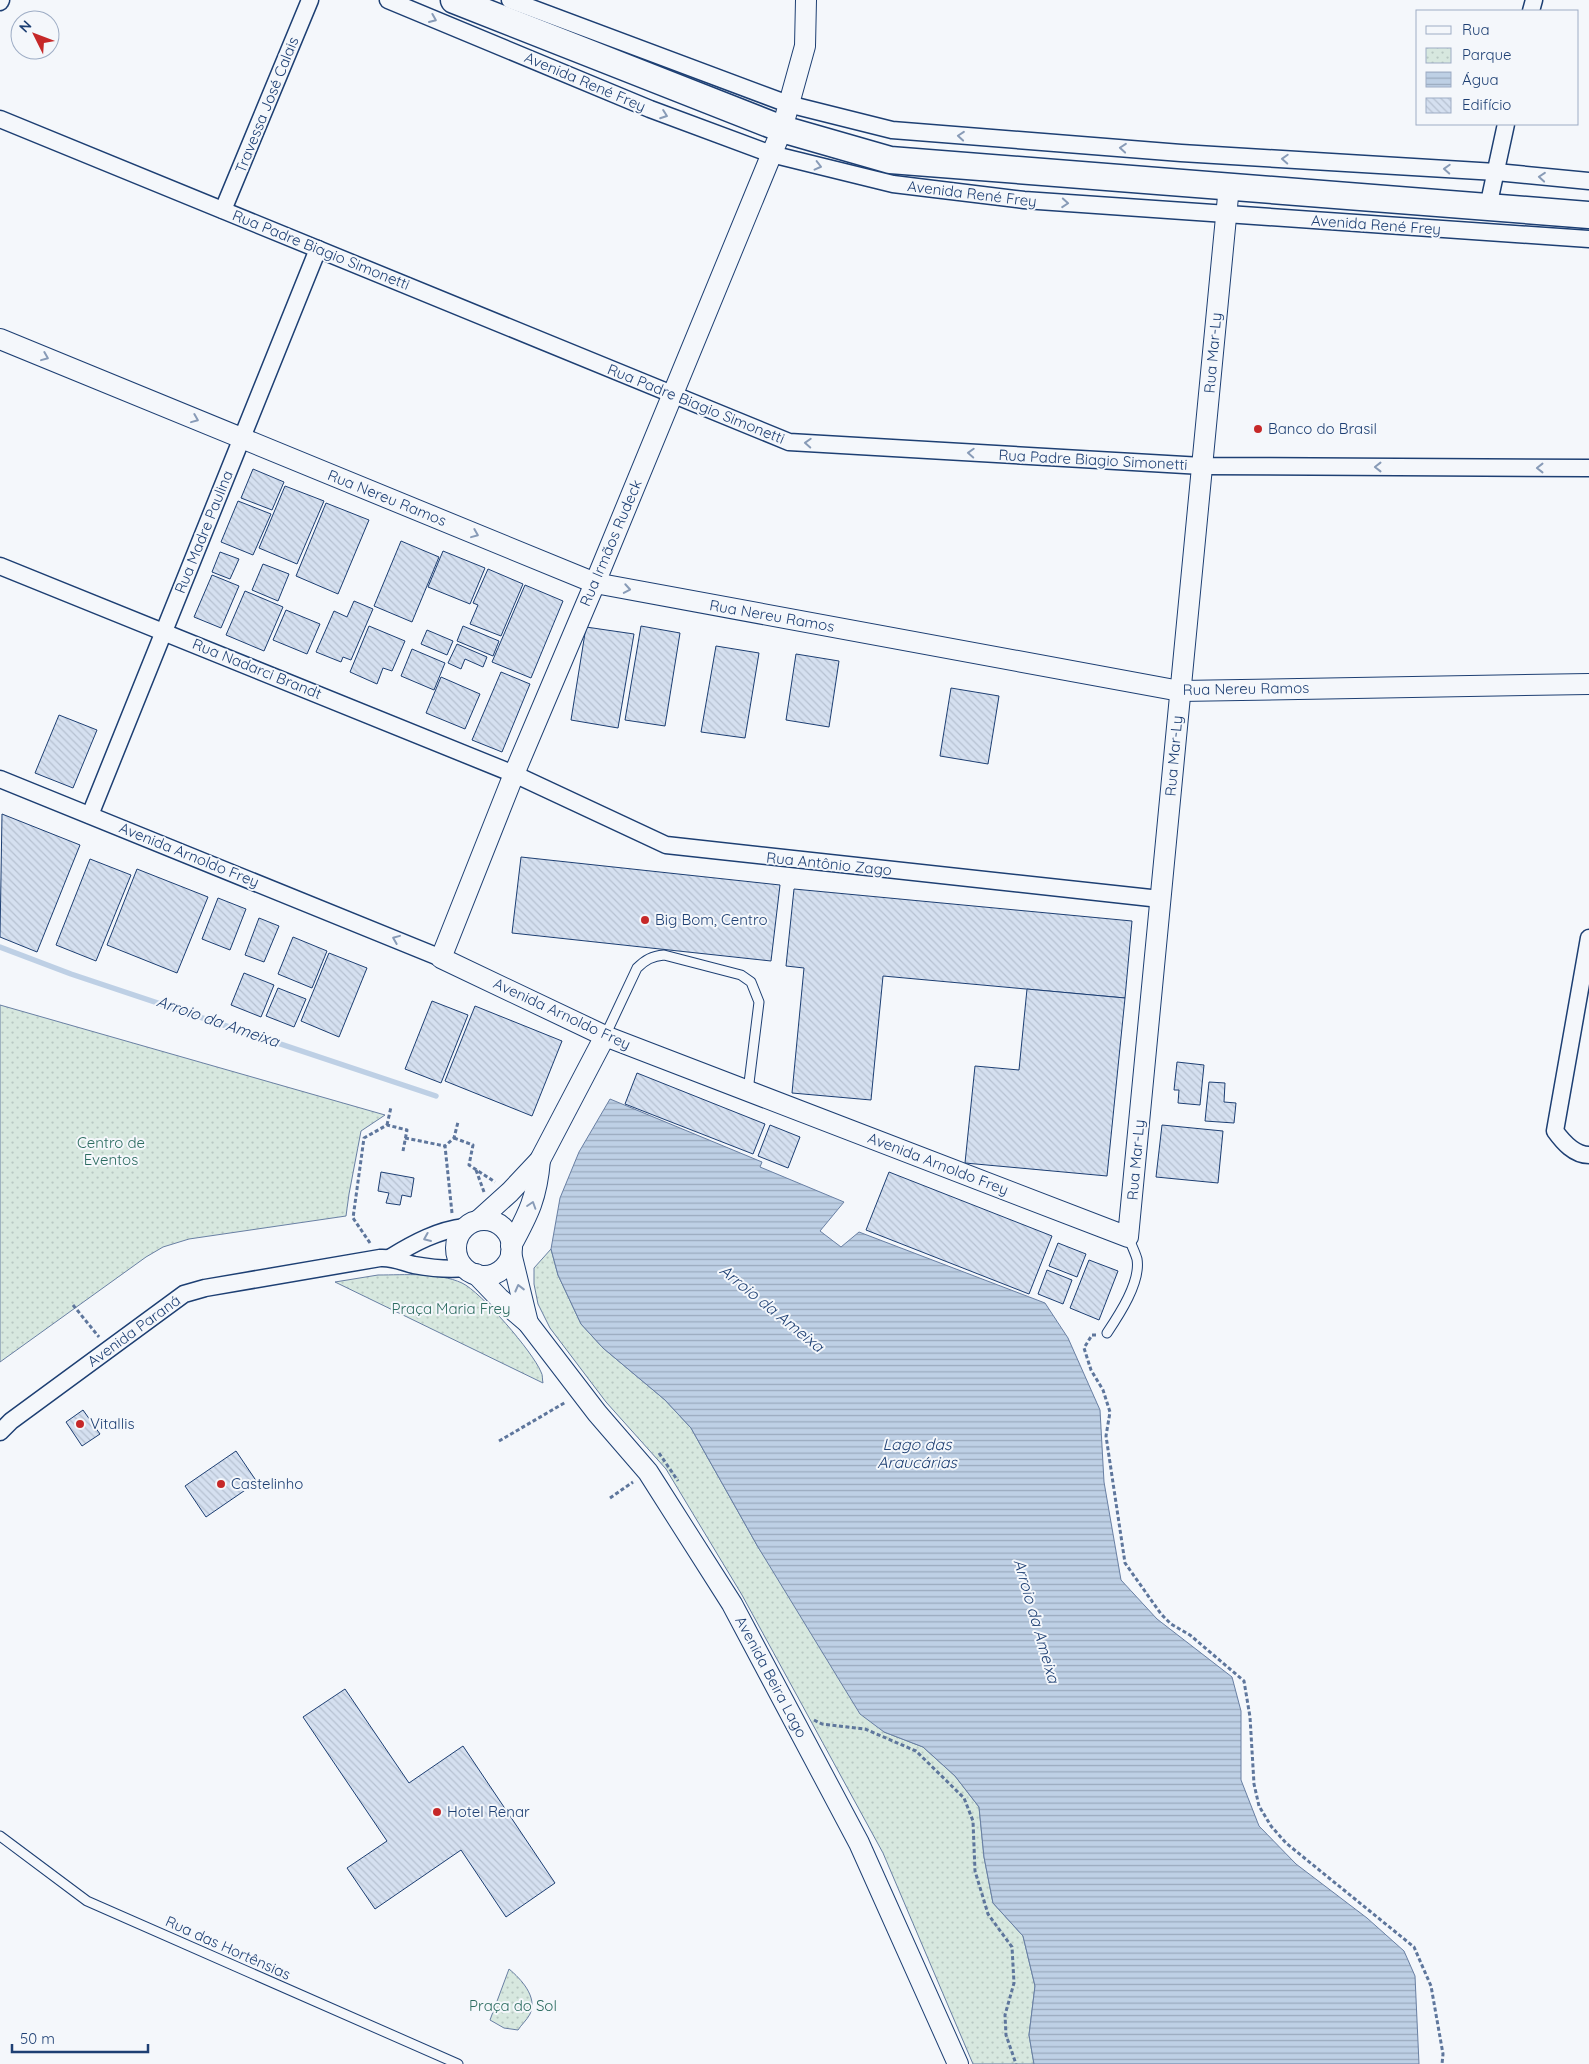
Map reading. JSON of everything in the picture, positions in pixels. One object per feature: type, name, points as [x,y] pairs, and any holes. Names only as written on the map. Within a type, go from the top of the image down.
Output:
[{"type":"main road","name":"Avenida René Frey","points":[[454,0],[782,129],[890,160],[1589,215]]},
{"type":"street","name":"Travessa José Calais","points":[[223,210],[310,0]]},
{"type":"street","name":"Avenida René Frey","points":[[388,0],[650,109],[771,154],[893,184],[1024,200],[1589,239]]},
{"type":"street","points":[[510,0],[788,104],[892,130],[1181,153],[1496,172],[1589,181]]},
{"type":"street","name":"Rua Irmãos Rudeck","points":[[441,958],[514,774],[595,583],[782,129],[805,46],[806,0]]},
{"type":"street","name":"Rua Padre Biagio Simonetti","points":[[0,119],[789,442],[1202,466],[1589,468]]},
{"type":"street","points":[[1488,207],[1506,125]]},
{"type":"street","name":"Rua Mar-Ly","points":[[1128,1237],[1229,186]]},
{"type":"street","name":"Rua Madre Paulina","points":[[90,815],[318,249]]},
{"type":"street","name":"Rua Nereu Ramos","points":[[0,339],[595,583],[1180,691],[1589,684]]},
{"type":"street","name":"Rua Nadarci Brandt","points":[[0,566],[514,774]]},
{"type":"street","name":"Rua Antônio Zago","points":[[514,774],[666,846],[1160,899]]},
{"type":"street","name":"Avenida Arnoldo Frey","points":[[0,779],[441,958],[605,1036],[1128,1237]]},
{"type":"street","points":[[1589,938],[1555,1131],[1565,1145],[1584,1155],[1589,1155]]},
{"type":"street","name":"Avenida Paraná","points":[[471,1271],[459,1260],[456,1248],[460,1233],[466,1225],[510,1192],[540,1160],[605,1036]]},
{"type":"street","name":"Avenida Paraná","points":[[386,1257],[433,1268],[490,1274],[497,1272],[503,1267],[532,1208],[538,1183],[540,1160]]},
{"type":"street","points":[[466,1225],[494,1222],[501,1225],[510,1238],[511,1249]]},
{"type":"street","name":"Avenida Paraná","points":[[4,1426],[184,1294],[205,1288],[386,1257],[409,1246],[466,1225]]},
{"type":"street","name":"Avenida Beira Lago","points":[[511,1249],[528,1323]]},
{"type":"street","name":"Avenida Beira Lago","points":[[471,1271],[528,1323],[582,1393],[648,1472],[732,1604],[859,1843],[958,2064]]},
{"type":"lane","points":[[605,1036],[637,968],[644,961],[655,956],[664,955],[741,974],[751,982],[759,1002],[748,1091]]},
{"type":"lane","points":[[1107,1333],[1133,1286],[1137,1261],[1128,1237]]},
{"type":"lane","name":"Rua das Hortênsias","points":[[0,1836],[87,1901],[458,2064]]},
{"type":"path","points":[[387,1125],[391,1107]]},
{"type":"path","points":[[445,1146],[454,1138],[458,1122]]},
{"type":"path","points":[[386,1257],[353,1218],[364,1138],[387,1125],[407,1130],[403,1151]]},
{"type":"path","points":[[406,1138],[445,1146]]},
{"type":"path","points":[[454,1138],[473,1145],[469,1165],[510,1192]]},
{"type":"path","points":[[445,1146],[466,1225]]},
{"type":"path","points":[[73,1305],[108,1350]]},
{"type":"path","points":[[1107,1333],[1092,1335],[1084,1348],[1091,1370],[1103,1390],[1110,1412],[1106,1436],[1125,1563],[1171,1624],[1190,1635],[1244,1681],[1250,1717],[1254,1784],[1259,1806],[1270,1826],[1286,1843],[1414,1947],[1431,1986],[1443,2054],[1442,2064]]},
{"type":"path","points":[[499,1441],[582,1393]]},
{"type":"path","points":[[655,1449],[666,1461],[681,1486]]},
{"type":"path","points":[[610,1498],[648,1472]]},
{"type":"path","points":[[811,1719],[822,1724],[865,1729],[916,1751],[964,1798],[973,1821],[975,1871],[988,1914],[1012,1947],[1014,1983],[1005,2015],[1006,2035],[1016,2064]]},
{"type":"green space","name":"Centro de Eventos","points":[[0,1005],[385,1115],[361,1131],[346,1216],[189,1239],[163,1247],[146,1257],[0,1362]]},
{"type":"green space","points":[[551,1249],[558,1275],[581,1324],[603,1348],[665,1400],[691,1428],[758,1547],[884,1732],[923,1747],[955,1776],[979,1807],[984,1857],[993,1903],[1023,1936],[1035,1986],[1029,2035],[1034,2064],[973,2064],[883,1853],[742,1595],[666,1469],[606,1402],[550,1328],[538,1304],[534,1284],[534,1268]]},
{"type":"green space","name":"Praça Maria Frey","points":[[378,1275],[443,1277],[462,1283],[481,1298],[517,1337],[542,1373],[543,1383],[335,1282]]},
{"type":"green space","name":"Praça do Sol","points":[[509,1969],[523,1983],[532,2001],[530,2014],[518,2030],[504,2028],[490,2020]]},
{"type":"water","name":"Lago das Araucárias","points":[[610,1099],[762,1162],[760,1167],[844,1202],[820,1231],[841,1247],[859,1232],[1045,1303],[1068,1338],[1100,1410],[1104,1482],[1121,1580],[1157,1619],[1232,1677],[1241,1711],[1241,1780],[1259,1826],[1296,1864],[1367,1918],[1404,1951],[1415,1976],[1419,2064],[1034,2064],[1029,2035],[1035,1986],[1023,1936],[993,1903],[984,1857],[979,1807],[955,1776],[923,1747],[884,1732],[860,1714],[758,1547],[691,1428],[665,1400],[603,1348],[581,1324],[558,1275],[551,1249],[560,1198],[579,1152]]},
{"type":"building","points":[[253,469],[284,482],[272,510],[241,498]]},
{"type":"building","points":[[285,486],[324,501],[297,564],[259,548]]},
{"type":"building","points":[[238,501],[271,514],[253,555],[221,542]]},
{"type":"building","points":[[326,503],[369,520],[338,594],[296,576]]},
{"type":"building","points":[[401,541],[439,557],[412,622],[374,606]]},
{"type":"building","points":[[443,551],[485,568],[470,604],[428,587]]},
{"type":"building","points":[[220,552],[239,559],[230,579],[212,572]]},
{"type":"building","points":[[263,564],[289,574],[278,601],[252,590]]},
{"type":"building","points":[[488,569],[523,584],[501,636],[470,624],[478,605],[473,603]]},
{"type":"building","points":[[212,575],[239,586],[221,628],[194,617]]},
{"type":"building","points":[[525,585],[563,601],[531,678],[492,662]]},
{"type":"building","points":[[245,591],[283,607],[264,651],[226,635]]},
{"type":"building","points":[[354,601],[373,609],[351,660],[343,657],[341,662],[316,652],[334,611],[347,617]]},
{"type":"building","points":[[286,610],[320,624],[307,654],[273,640]]},
{"type":"building","points":[[369,626],[405,641],[392,671],[383,668],[377,684],[350,672]]},
{"type":"building","points":[[463,626],[499,641],[493,656],[457,641]]},
{"type":"building","points":[[641,626],[680,633],[665,726],[625,720]]},
{"type":"building","points":[[586,627],[634,634],[618,728],[571,720]]},
{"type":"building","points":[[427,630],[453,641],[447,655],[421,644]]},
{"type":"building","points":[[457,644],[487,657],[483,667],[465,659],[461,669],[448,663]]},
{"type":"building","points":[[716,646],[759,653],[745,738],[701,732]]},
{"type":"building","points":[[412,649],[445,663],[434,690],[401,676]]},
{"type":"building","points":[[796,654],[839,661],[829,727],[786,720]]},
{"type":"building","points":[[501,672],[530,684],[502,752],[472,740]]},
{"type":"building","points":[[441,677],[480,694],[465,729],[426,713]]},
{"type":"building","points":[[951,688],[999,696],[988,764],[940,756]]},
{"type":"building","points":[[59,715],[97,730],[73,788],[35,773]]},
{"type":"building","points":[[2,814],[80,845],[37,952],[0,937]]},
{"type":"building","name":"Big Bom, Centro","points":[[521,857],[780,885],[771,961],[512,933]]},
{"type":"building","points":[[90,859],[131,875],[96,961],[56,945]]},
{"type":"building","points":[[137,869],[208,897],[177,973],[107,945]]},
{"type":"building","points":[[794,889],[1132,921],[1125,998],[883,976],[871,1100],[792,1093],[804,968],[786,966]]},
{"type":"building","points":[[218,898],[246,909],[230,950],[202,939]]},
{"type":"building","points":[[259,918],[279,926],[264,962],[245,955]]},
{"type":"building","points":[[293,937],[327,951],[312,988],[278,974]]},
{"type":"building","points":[[329,953],[367,968],[339,1037],[301,1021]]},
{"type":"building","points":[[244,973],[274,985],[261,1017],[231,1005]]},
{"type":"building","points":[[278,988],[306,999],[294,1027],[266,1016]]},
{"type":"building","points":[[1027,989],[1125,998],[1107,1176],[965,1163],[975,1066],[1019,1070]]},
{"type":"building","points":[[432,1001],[468,1015],[441,1083],[405,1069]]},
{"type":"building","points":[[475,1006],[562,1041],[532,1116],[445,1081]]},
{"type":"building","points":[[1177,1062],[1204,1065],[1200,1105],[1178,1103],[1179,1090],[1174,1090]]},
{"type":"building","points":[[637,1073],[765,1124],[753,1154],[625,1104]]},
{"type":"building","points":[[1209,1082],[1225,1083],[1224,1102],[1236,1103],[1234,1123],[1205,1121]]},
{"type":"building","points":[[770,1125],[800,1137],[788,1168],[758,1156]]},
{"type":"building","points":[[1162,1125],[1223,1131],[1218,1183],[1156,1177]]},
{"type":"building","points":[[381,1172],[414,1178],[411,1197],[402,1195],[400,1205],[386,1203],[389,1193],[378,1191]]},
{"type":"building","points":[[889,1172],[1052,1236],[1029,1294],[866,1230]]},
{"type":"building","points":[[1058,1243],[1086,1254],[1077,1277],[1049,1266]]},
{"type":"building","points":[[1089,1260],[1118,1271],[1099,1320],[1070,1308]]},
{"type":"building","points":[[1047,1270],[1072,1280],[1063,1304],[1038,1294]]},
{"type":"building","points":[[83,1410],[100,1434],[82,1446],[66,1422]]},
{"type":"building","name":"Castelinho","points":[[236,1451],[257,1482],[206,1517],[185,1486]]},
{"type":"building","name":"Hotel Renar","points":[[345,1689],[409,1783],[463,1746],[555,1883],[506,1917],[461,1850],[375,1909],[347,1868],[387,1841],[303,1717]]},
{"type":"waterway","name":"Arroio da Ameixa","points":[[0,947],[71,974],[436,1096]]},
{"type":"place","name":"Banco do Brasil","points":[[1258,429]]},
{"type":"place","name":"Big Bom, Centro","points":[[645,920]]},
{"type":"place","name":"Vitallis","points":[[80,1424]]},
{"type":"place","name":"Castelinho","points":[[221,1484]]},
{"type":"place","name":"Hotel Renar","points":[[437,1812]]}]
